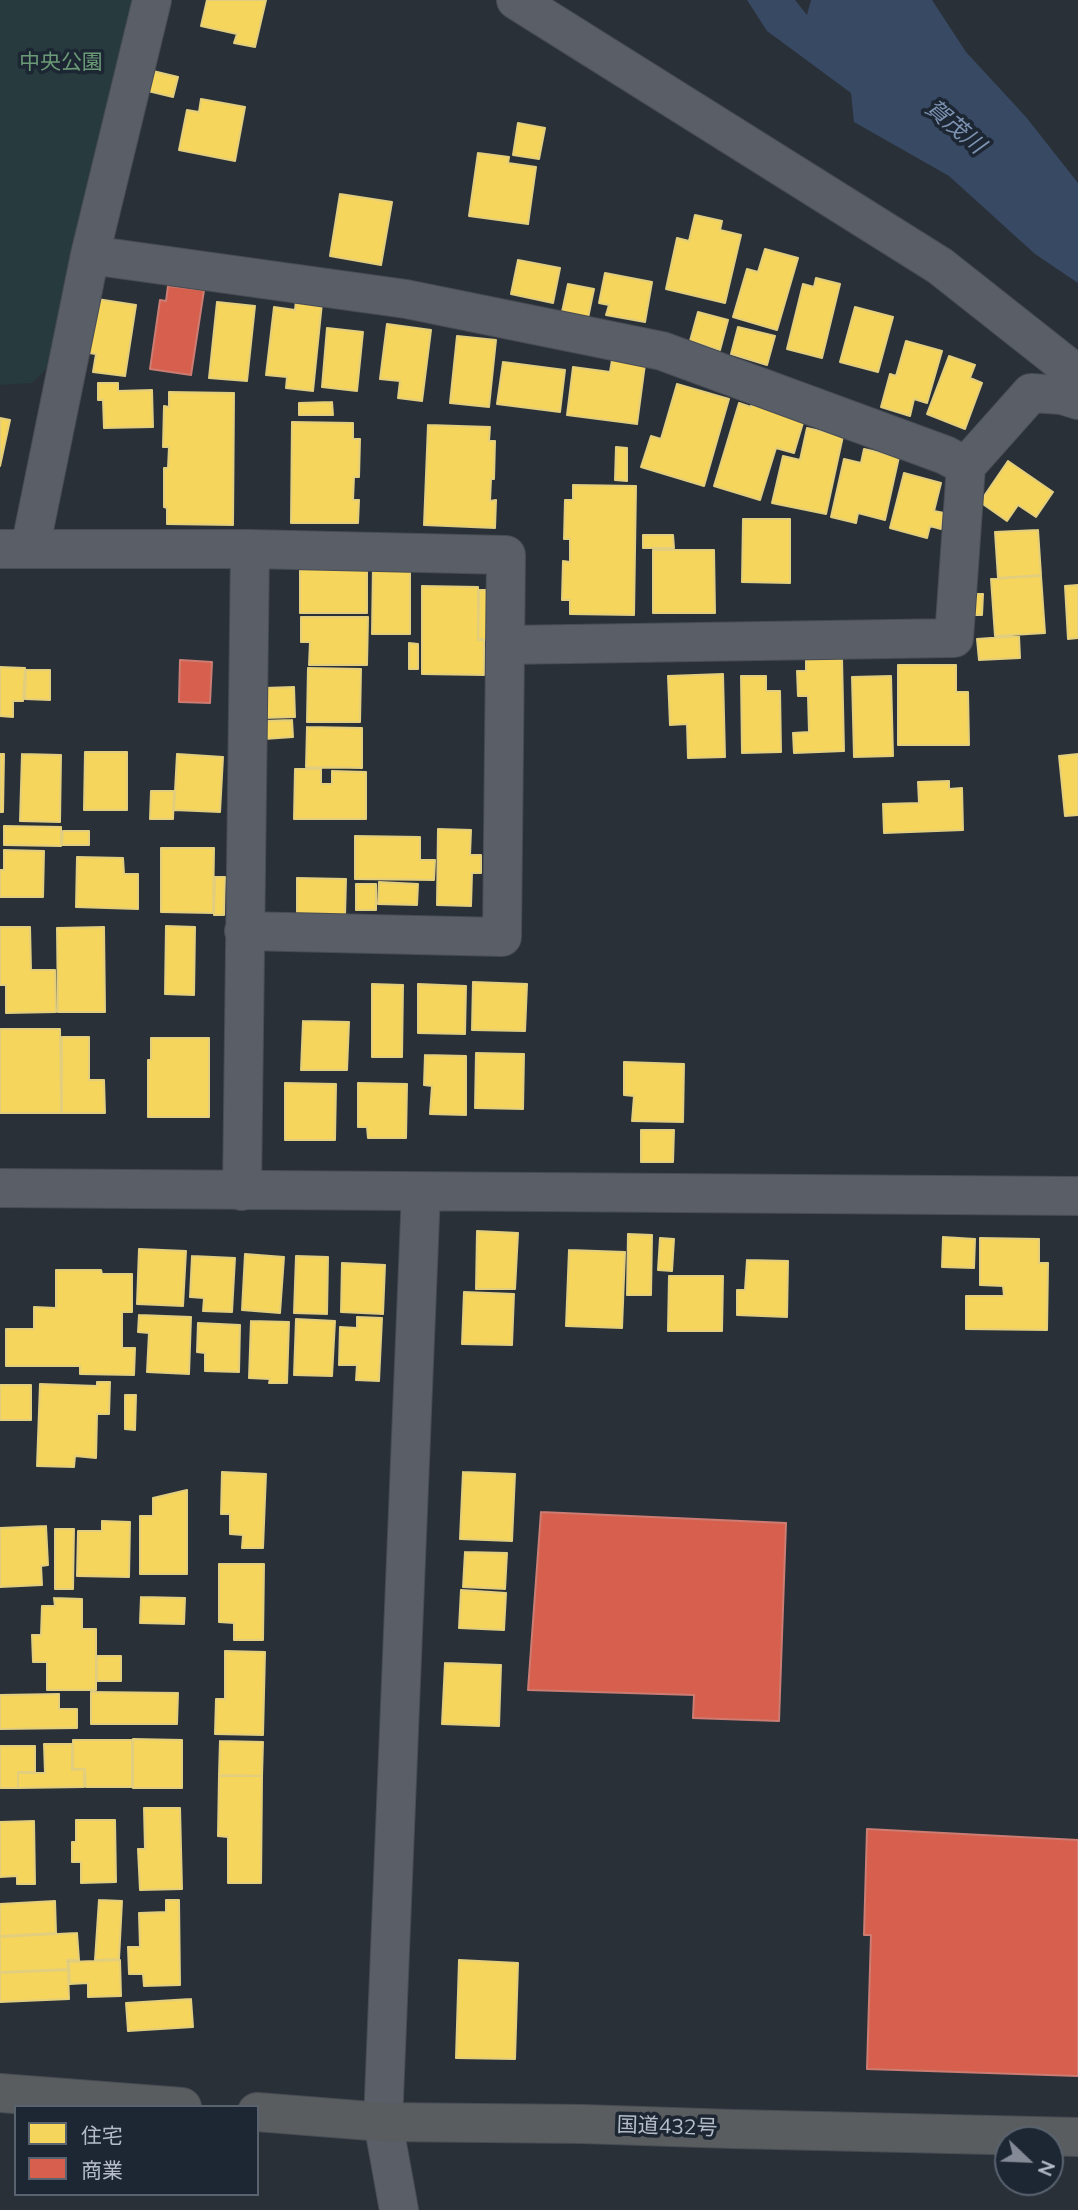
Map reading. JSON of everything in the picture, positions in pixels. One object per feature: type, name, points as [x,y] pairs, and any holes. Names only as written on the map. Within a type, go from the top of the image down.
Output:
[{"type":"highway","points":[[0,2093],[157,2105]]},
{"type":"highway","name":"国道432号","points":[[259,2112],[383,2122],[582,2124],[1078,2137]]},
{"type":"street","points":[[152,0],[15,549],[250,549],[506,555],[502,937],[244,932]]},
{"type":"street","points":[[516,0],[940,266],[1078,375]]},
{"type":"street","points":[[90,255],[406,299],[662,351],[946,455],[966,466]]},
{"type":"street","points":[[506,645],[954,638],[966,466],[1031,393],[1062,395],[1078,400]]},
{"type":"street","points":[[242,1191],[250,549]]},
{"type":"street","points":[[0,1188],[1078,1196]]},
{"type":"street","points":[[399,2210],[383,2122],[421,1192]]},
{"type":"green space","name":"中央公園","points":[[0,0],[140,0],[50,365],[32,383],[0,385]]},
{"type":"water","name":"賀茂川","points":[[747,0],[795,0],[807,15],[811,0],[932,0],[966,52],[1026,117],[1078,183],[1078,283],[1035,254],[949,176],[854,122],[851,93],[767,31]]},
{"type":"building: 住宅","points":[[207,0],[266,0],[255,47],[234,43],[237,34],[201,26]]},
{"type":"building: 住宅","points":[[153,71],[178,77],[173,97],[148,91]]},
{"type":"building: 住宅","points":[[201,99],[245,107],[235,161],[179,150],[187,110],[199,112]]},
{"type":"building: 住宅","points":[[518,123],[545,128],[539,159],[513,155]]},
{"type":"building: 住宅","points":[[478,153],[509,157],[508,163],[536,167],[528,224],[469,216]]},
{"type":"building: 住宅","points":[[340,194],[392,202],[381,265],[330,256]]},
{"type":"building: 住宅","points":[[695,215],[722,221],[720,230],[741,235],[725,303],[666,289],[677,238],[689,241]]},
{"type":"building: 住宅","points":[[765,249],[798,258],[777,330],[733,317],[747,269],[758,272]]},
{"type":"building: 住宅","points":[[518,260],[560,268],[553,303],[511,294]]},
{"type":"building: 住宅","points":[[605,273],[652,282],[645,322],[606,315],[609,305],[599,303]]},
{"type":"building: 住宅","points":[[816,278],[840,284],[822,358],[787,349],[803,284],[814,287]]},
{"type":"building: 住宅","points":[[568,284],[594,289],[588,318],[562,312]]},
{"type":"building: 住宅","points":[[97,299],[136,305],[125,376],[93,372],[96,354],[89,353]]},
{"type":"building: 住宅","points":[[296,300],[322,303],[313,391],[286,388],[287,377],[266,375],[274,307],[295,310]]},
{"type":"building: 住宅","points":[[217,302],[255,306],[247,381],[209,378]]},
{"type":"building: 住宅","points":[[855,307],[893,317],[878,372],[840,362]]},
{"type":"building: 住宅","points":[[698,312],[728,320],[720,350],[690,341]]},
{"type":"building: 住宅","points":[[387,324],[431,330],[422,401],[398,398],[400,381],[380,379]]},
{"type":"building: 住宅","points":[[738,327],[775,336],[767,365],[731,354]]},
{"type":"building: 住宅","points":[[327,328],[363,332],[357,391],[322,387]]},
{"type":"building: 住宅","points":[[457,336],[496,340],[489,407],[450,403]]},
{"type":"building: 住宅","points":[[906,341],[942,351],[927,403],[914,399],[910,416],[881,407],[890,374],[896,376]]},
{"type":"building: 住宅","points":[[949,356],[975,365],[970,378],[982,383],[965,429],[927,414]]},
{"type":"building: 住宅","points":[[612,360],[645,364],[637,424],[567,415],[573,367],[610,372]]},
{"type":"building: 住宅","points":[[503,362],[565,370],[560,412],[497,404]]},
{"type":"building: 住宅","points":[[98,383],[118,383],[118,391],[152,390],[153,427],[104,428],[103,400],[98,400]]},
{"type":"building: 住宅","points":[[677,384],[729,399],[704,486],[641,467],[651,436],[661,439]]},
{"type":"building: 住宅","points":[[169,392],[234,393],[233,525],[167,524],[164,468],[168,468],[169,447],[163,447],[164,406],[169,407]]},
{"type":"building: 住宅","points":[[753,400],[805,416],[794,453],[776,448],[760,500],[714,486],[739,403],[751,407]]},
{"type":"building: 住宅","points":[[332,402],[333,415],[299,415],[299,403]]},
{"type":"building: 住宅","points":[[0,418],[10,420],[0,466]]},
{"type":"building: 住宅","points":[[292,422],[353,423],[353,439],[360,439],[359,477],[354,477],[353,500],[359,500],[358,523],[291,523]]},
{"type":"building: 住宅","points":[[428,425],[490,427],[489,441],[495,441],[494,479],[491,479],[490,501],[496,500],[495,528],[424,525]]},
{"type":"building: 住宅","points":[[807,428],[843,436],[826,514],[772,503],[783,456],[800,460]]},
{"type":"building: 住宅","points":[[616,447],[627,448],[627,481],[615,480]]},
{"type":"building: 住宅","points":[[864,449],[899,457],[885,520],[858,513],[856,523],[831,517],[844,459],[861,463]]},
{"type":"building: 住宅","points":[[1008,461],[1053,492],[1036,517],[1018,505],[1007,521],[980,502]]},
{"type":"building: 住宅","points":[[904,473],[941,483],[934,511],[944,513],[941,529],[930,526],[927,538],[890,528]]},
{"type":"building: 住宅","points":[[573,485],[636,486],[634,615],[570,614],[570,600],[562,600],[563,561],[570,562],[570,539],[564,539],[565,500],[573,500]]},
{"type":"building: 住宅","points":[[743,519],[790,519],[790,583],[742,582]]},
{"type":"building: 住宅","points":[[1038,530],[1041,575],[998,578],[995,532]]},
{"type":"building: 住宅","points":[[643,535],[673,535],[674,548],[643,548]]},
{"type":"building: 住宅","points":[[653,550],[714,550],[715,613],[653,613]]},
{"type":"building: 住宅","points":[[373,565],[410,565],[410,634],[372,634]]},
{"type":"building: 住宅","points":[[300,567],[367,567],[367,613],[300,613]]},
{"type":"building: 住宅","points":[[1041,576],[1045,633],[995,636],[991,579]]},
{"type":"building: 住宅","points":[[1078,585],[1078,638],[1068,639],[1065,586]]},
{"type":"building: 住宅","points":[[422,586],[478,587],[478,640],[484,640],[484,675],[422,674]]},
{"type":"building: 住宅","points":[[479,590],[487,590],[487,640],[478,639]]},
{"type":"building: 住宅","points":[[970,594],[983,594],[982,615],[969,615]]},
{"type":"building: 住宅","points":[[301,617],[368,617],[367,665],[309,665],[310,642],[301,642]]},
{"type":"building: 住宅","points":[[1019,636],[1020,658],[979,660],[977,639]]},
{"type":"building: 住宅","points":[[409,643],[418,644],[418,669],[409,669]]},
{"type":"building: 住宅","points":[[842,658],[844,751],[794,753],[793,733],[809,732],[808,696],[798,696],[797,671],[806,671],[806,659]]},
{"type":"building: 住宅","points":[[898,665],[956,665],[956,692],[968,692],[969,745],[898,745]]},
{"type":"building: 住宅","points":[[0,667],[25,668],[23,701],[13,701],[13,717],[0,716]]},
{"type":"building: 住宅","points":[[308,668],[361,669],[360,722],[307,722]]},
{"type":"building: 住宅","points":[[26,670],[50,670],[50,700],[25,699]]},
{"type":"building: 住宅","points":[[723,674],[725,757],[688,758],[687,724],[670,725],[668,676]]},
{"type":"building: 住宅","points":[[741,676],[766,676],[766,691],[780,691],[781,752],[742,753]]},
{"type":"building: 住宅","points":[[891,676],[893,756],[854,757],[852,677]]},
{"type":"building: 住宅","points":[[294,687],[295,717],[264,718],[264,688]]},
{"type":"building: 住宅","points":[[292,720],[293,737],[264,739],[263,721]]},
{"type":"building: 住宅","points":[[307,727],[362,728],[362,768],[306,767]]},
{"type":"building: 住宅","points":[[85,752],[127,752],[127,810],[84,810]]},
{"type":"building: 住宅","points":[[0,754],[4,754],[3,812],[0,812]]},
{"type":"building: 住宅","points":[[22,754],[61,755],[60,822],[20,821]]},
{"type":"building: 住宅","points":[[177,754],[223,757],[220,812],[174,810]]},
{"type":"building: 住宅","points":[[1078,754],[1078,815],[1065,816],[1059,756]]},
{"type":"building: 住宅","points":[[295,769],[321,769],[321,784],[332,784],[332,771],[366,772],[366,819],[294,819]]},
{"type":"building: 住宅","points":[[949,781],[949,789],[962,788],[963,830],[884,833],[883,804],[919,803],[918,782]]},
{"type":"building: 住宅","points":[[151,791],[174,791],[173,819],[150,819]]},
{"type":"building: 住宅","points":[[4,826],[61,827],[61,846],[4,845]]},
{"type":"building: 住宅","points":[[438,829],[471,830],[470,855],[481,855],[481,873],[472,873],[471,906],[437,905]]},
{"type":"building: 住宅","points":[[63,831],[89,831],[89,845],[62,845]]},
{"type":"building: 住宅","points":[[355,836],[420,837],[420,860],[435,860],[434,880],[355,879]]},
{"type":"building: 住宅","points":[[161,848],[214,848],[213,913],[161,912]]},
{"type":"building: 住宅","points":[[4,850],[44,851],[43,897],[0,897],[0,870],[4,870]]},
{"type":"building: 住宅","points":[[77,857],[123,858],[124,874],[138,874],[138,909],[76,907]]},
{"type":"building: 住宅","points":[[215,877],[225,877],[224,915],[214,915]]},
{"type":"building: 住宅","points":[[297,878],[346,879],[345,916],[297,915]]},
{"type":"building: 住宅","points":[[379,882],[418,884],[417,905],[378,904]]},
{"type":"building: 住宅","points":[[356,884],[376,884],[376,910],[356,910]]},
{"type":"building: 住宅","points":[[166,926],[195,927],[194,995],[165,994]]},
{"type":"building: 住宅","points":[[0,927],[30,927],[31,970],[55,970],[56,1012],[6,1013],[6,985],[0,985]]},
{"type":"building: 住宅","points":[[104,927],[105,1012],[58,1012],[57,928]]},
{"type":"building: 住宅","points":[[473,982],[527,984],[525,1031],[472,1030]]},
{"type":"building: 住宅","points":[[372,984],[403,985],[402,1057],[372,1057]]},
{"type":"building: 住宅","points":[[418,984],[466,986],[465,1034],[418,1033]]},
{"type":"building: 住宅","points":[[303,1021],[349,1022],[347,1070],[301,1070]]},
{"type":"building: 住宅","points":[[0,1029],[60,1029],[61,1113],[0,1113]]},
{"type":"building: 住宅","points":[[62,1037],[89,1037],[89,1080],[104,1080],[105,1113],[62,1113]]},
{"type":"building: 住宅","points":[[151,1038],[209,1038],[209,1117],[148,1117],[148,1060],[151,1060]]},
{"type":"building: 住宅","points":[[476,1053],[524,1054],[523,1109],[475,1108]]},
{"type":"building: 住宅","points":[[425,1055],[466,1056],[466,1115],[430,1114],[432,1086],[424,1085]]},
{"type":"building: 住宅","points":[[624,1062],[684,1064],[683,1122],[632,1121],[634,1096],[624,1095]]},
{"type":"building: 住宅","points":[[285,1083],[336,1084],[335,1140],[285,1140]]},
{"type":"building: 住宅","points":[[358,1083],[407,1084],[406,1138],[368,1138],[367,1127],[358,1127]]},
{"type":"building: 住宅","points":[[641,1130],[674,1130],[673,1162],[641,1162]]},
{"type":"building: 住宅","points":[[477,1231],[518,1233],[515,1289],[476,1289]]},
{"type":"building: 住宅","points":[[628,1234],[652,1235],[651,1295],[627,1295]]},
{"type":"building: 住宅","points":[[943,1237],[975,1239],[974,1268],[942,1267]]},
{"type":"building: 住宅","points":[[660,1238],[674,1239],[672,1271],[658,1270]]},
{"type":"building: 住宅","points":[[980,1238],[1039,1239],[1039,1263],[1048,1263],[1047,1330],[966,1329],[966,1296],[1004,1296],[1003,1286],[980,1285]]},
{"type":"building: 住宅","points":[[139,1249],[186,1251],[183,1306],[137,1304]]},
{"type":"building: 住宅","points":[[569,1250],[625,1252],[622,1328],[566,1326]]},
{"type":"building: 住宅","points":[[245,1254],[284,1257],[280,1313],[242,1310]]},
{"type":"building: 住宅","points":[[192,1256],[235,1258],[232,1312],[203,1311],[204,1298],[190,1297]]},
{"type":"building: 住宅","points":[[296,1256],[328,1257],[327,1314],[294,1313]]},
{"type":"building: 住宅","points":[[747,1260],[788,1261],[787,1317],[737,1315],[737,1290],[745,1290]]},
{"type":"building: 住宅","points":[[342,1263],[385,1265],[383,1314],[341,1312]]},
{"type":"building: 住宅","points":[[56,1270],[101,1270],[102,1274],[132,1274],[132,1312],[122,1312],[122,1348],[135,1348],[134,1375],[80,1374],[80,1366],[6,1366],[6,1329],[34,1329],[34,1307],[56,1308]]},
{"type":"building: 住宅","points":[[669,1276],[723,1276],[722,1331],[668,1331]]},
{"type":"building: 住宅","points":[[464,1292],[514,1294],[512,1345],[462,1344]]},
{"type":"building: 住宅","points":[[139,1315],[191,1317],[189,1374],[147,1372],[149,1333],[138,1332]]},
{"type":"building: 住宅","points":[[357,1317],[382,1318],[379,1381],[356,1380],[357,1365],[339,1365],[340,1327],[357,1328]]},
{"type":"building: 住宅","points":[[296,1319],[335,1321],[332,1376],[294,1375]]},
{"type":"building: 住宅","points":[[251,1321],[289,1322],[287,1383],[269,1383],[270,1379],[249,1378]]},
{"type":"building: 住宅","points":[[198,1323],[240,1325],[239,1372],[205,1371],[205,1353],[197,1352]]},
{"type":"building: 住宅","points":[[97,1382],[110,1382],[109,1414],[97,1414],[96,1458],[75,1456],[74,1467],[37,1466],[40,1384],[97,1386]]},
{"type":"building: 住宅","points":[[0,1385],[31,1385],[31,1420],[0,1420]]},
{"type":"building: 住宅","points":[[125,1395],[136,1395],[135,1430],[125,1429]]},
{"type":"building: 住宅","points":[[222,1472],[266,1474],[263,1548],[242,1548],[243,1535],[230,1534],[230,1514],[221,1514]]},
{"type":"building: 住宅","points":[[463,1472],[515,1474],[512,1541],[460,1539]]},
{"type":"building: 住宅","points":[[187,1490],[187,1574],[140,1574],[140,1516],[153,1516],[153,1498]]},
{"type":"building: 住宅","points":[[102,1521],[130,1522],[129,1577],[77,1576],[78,1531],[102,1531]]},
{"type":"building: 住宅","points":[[46,1526],[48,1565],[41,1566],[42,1585],[0,1587],[0,1528]]},
{"type":"building: 住宅","points":[[55,1529],[74,1529],[73,1589],[55,1589]]},
{"type":"building: 住宅","points":[[465,1552],[507,1553],[505,1589],[463,1587]]},
{"type":"building: 住宅","points":[[219,1564],[264,1564],[263,1640],[234,1640],[234,1623],[219,1622]]},
{"type":"building: 住宅","points":[[461,1590],[506,1593],[504,1630],[459,1628]]},
{"type":"building: 住宅","points":[[141,1597],[185,1598],[184,1624],[140,1623]]},
{"type":"building: 住宅","points":[[54,1598],[82,1599],[82,1629],[96,1629],[96,1690],[47,1690],[47,1662],[33,1662],[32,1635],[41,1635],[42,1606],[55,1606]]},
{"type":"building: 住宅","points":[[225,1651],[265,1652],[263,1735],[215,1734],[216,1699],[225,1699]]},
{"type":"building: 住宅","points":[[97,1656],[121,1656],[121,1681],[97,1681]]},
{"type":"building: 住宅","points":[[445,1663],[501,1665],[499,1726],[442,1724]]},
{"type":"building: 住宅","points":[[91,1692],[178,1693],[177,1724],[91,1724]]},
{"type":"building: 住宅","points":[[59,1694],[59,1709],[77,1709],[77,1728],[0,1729],[0,1695]]},
{"type":"building: 住宅","points":[[133,1739],[182,1740],[182,1788],[133,1788]]},
{"type":"building: 住宅","points":[[73,1740],[132,1740],[132,1787],[86,1787],[85,1769],[73,1769]]},
{"type":"building: 住宅","points":[[220,1741],[263,1742],[262,1776],[219,1775]]},
{"type":"building: 住宅","points":[[44,1744],[72,1744],[72,1770],[84,1769],[84,1787],[18,1788],[18,1773],[45,1773]]},
{"type":"building: 住宅","points":[[0,1746],[35,1746],[35,1772],[18,1772],[18,1788],[0,1788]]},
{"type":"building: 住宅","points":[[219,1776],[262,1776],[261,1883],[228,1883],[228,1837],[218,1836]]},
{"type":"building: 住宅","points":[[144,1808],[180,1808],[182,1889],[140,1890],[138,1849],[145,1849]]},
{"type":"building: 住宅","points":[[76,1820],[115,1820],[116,1882],[81,1883],[81,1862],[72,1862]]},
{"type":"building: 住宅","points":[[34,1821],[35,1884],[17,1884],[17,1876],[0,1877],[0,1822]]},
{"type":"building: 住宅","points":[[99,1900],[122,1901],[119,1959],[95,1960]]},
{"type":"building: 住宅","points":[[166,1900],[179,1900],[180,1985],[144,1986],[143,1974],[129,1974],[128,1947],[140,1947],[139,1913],[166,1912]]},
{"type":"building: 住宅","points":[[55,1901],[56,1933],[0,1936],[0,1904]]},
{"type":"building: 住宅","points":[[77,1933],[79,1960],[67,1960],[68,1969],[0,1972],[0,1937]]},
{"type":"building: 住宅","points":[[120,1960],[121,1996],[88,1997],[88,1983],[70,1984],[69,1962]]},
{"type":"building: 住宅","points":[[459,1960],[518,1963],[515,2059],[456,2058]]},
{"type":"building: 住宅","points":[[68,1970],[69,1999],[0,2002],[0,1973]]},
{"type":"building: 住宅","points":[[191,1999],[193,2027],[128,2031],[126,2003]]},
{"type":"building: 商業","points":[[168,286],[204,290],[191,375],[150,369],[160,300],[166,301]]},
{"type":"building: 商業","points":[[180,660],[212,662],[210,703],[179,702]]},
{"type":"building: 商業","points":[[541,1512],[786,1523],[779,1721],[693,1718],[694,1695],[528,1690]]},
{"type":"building: 商業","points":[[867,1829],[1078,1840],[1078,2076],[867,2069],[871,1935],[864,1935]]}]
